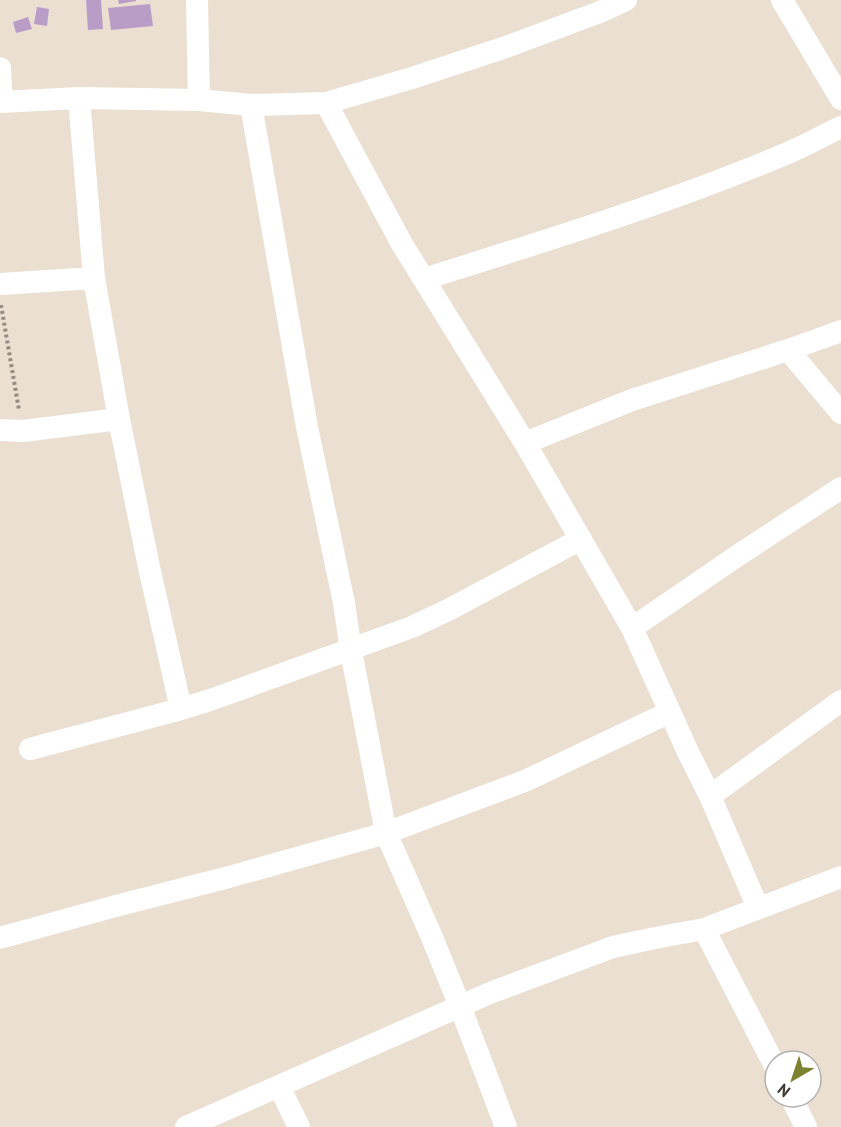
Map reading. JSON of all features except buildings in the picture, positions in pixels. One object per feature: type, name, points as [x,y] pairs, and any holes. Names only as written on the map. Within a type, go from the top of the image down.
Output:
[{"type":"street","points":[[197,0],[199,100]]},
{"type":"street","points":[[0,68],[1,102],[79,98],[199,100],[251,105],[326,103],[503,48],[597,6],[626,0]]},
{"type":"street","points":[[782,0],[841,99]]},
{"type":"street","points":[[79,98],[94,278],[119,419],[181,709]]},
{"type":"street","points":[[326,103],[402,244],[525,443],[632,628],[710,796],[758,908]]},
{"type":"street","points":[[251,105],[307,427],[344,603],[386,833],[460,1006],[506,1127]]},
{"type":"street","points":[[424,279],[573,233],[701,188],[785,154],[841,127]]},
{"type":"street","points":[[0,284],[94,278]]},
{"type":"street","points":[[525,443],[632,400],[841,331]]},
{"type":"street","points":[[788,350],[841,413]]},
{"type":"street","points":[[0,430],[23,431],[119,419]]},
{"type":"street","points":[[632,628],[841,488]]},
{"type":"street","points":[[30,748],[181,709],[351,651],[450,609],[581,539]]},
{"type":"street","points":[[710,796],[841,701]]},
{"type":"street","points":[[0,938],[229,878],[386,833],[527,780],[670,712]]},
{"type":"street","points":[[186,1127],[490,993],[613,947],[704,929],[841,877]]},
{"type":"street","points":[[704,929],[766,1049]]},
{"type":"street","points":[[279,1086],[299,1127]]},
{"type":"street","points":[[797,1109],[806,1127]]},
{"type":"path","points":[[0,300],[23,431]]}]
